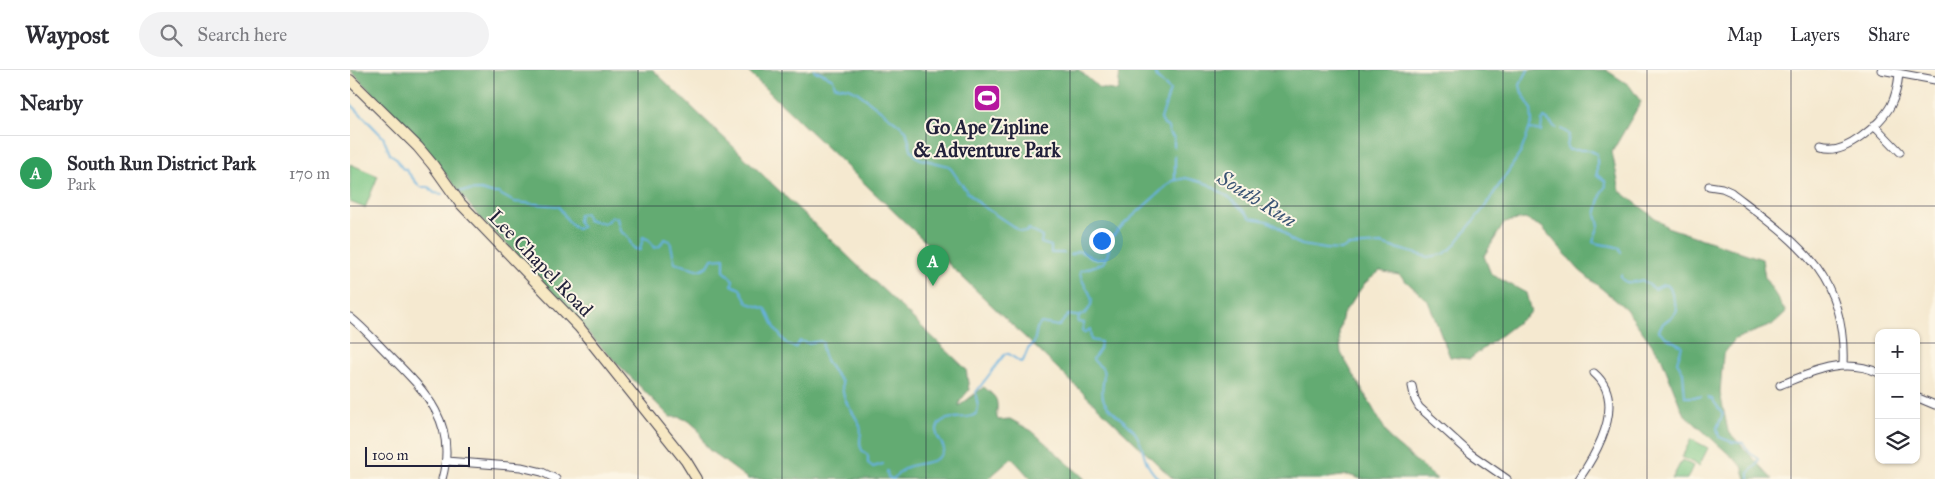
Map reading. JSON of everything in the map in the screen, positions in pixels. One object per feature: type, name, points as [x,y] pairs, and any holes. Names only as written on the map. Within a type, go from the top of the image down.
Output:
[{"type":"main road","name":"Lee Chapel Road","points":[[350,80],[418,147],[460,203],[595,345],[686,461],[697,479]]},
{"type":"street","points":[[1881,70],[1935,80]]},
{"type":"street","points":[[1822,149],[1829,151],[1850,144],[1874,125],[1887,111],[1892,102],[1899,74]]},
{"type":"street","points":[[1874,125],[1900,152]]},
{"type":"street","points":[[1709,186],[1731,192],[1791,240],[1815,264],[1831,291],[1836,306],[1843,336],[1843,365]]},
{"type":"street","points":[[350,317],[416,382],[430,399],[442,425],[446,460],[442,479]]},
{"type":"street","points":[[1780,385],[1817,370],[1843,365],[1859,366],[1875,372]]},
{"type":"street","points":[[1579,479],[1598,446],[1608,416],[1607,389],[1602,380],[1594,373]]},
{"type":"street","points":[[1412,386],[1415,400],[1419,407],[1450,436],[1507,479]]},
{"type":"street","points":[[1920,399],[1935,405]]},
{"type":"street","points":[[446,460],[521,467],[542,472],[556,479]]},
{"type":"green space","points":[[350,70],[653,70],[966,369],[969,390],[960,401],[959,406],[984,387],[997,401],[998,420],[1010,419],[1032,431],[1085,479],[1031,479],[1012,458],[988,479],[748,479],[709,450],[698,429],[689,421],[679,417],[670,417],[600,346],[524,261],[478,216],[427,150]]},
{"type":"green space","points":[[746,70],[1079,70],[1099,88],[1118,91],[1120,70],[1606,70],[1629,85],[1641,102],[1612,152],[1620,191],[1667,227],[1762,259],[1765,278],[1786,312],[1772,325],[1735,339],[1723,355],[1720,393],[1728,431],[1772,479],[1746,479],[1742,466],[1683,413],[1661,357],[1625,308],[1579,270],[1542,227],[1525,219],[1505,222],[1484,256],[1491,274],[1526,293],[1531,312],[1470,359],[1450,357],[1428,301],[1399,275],[1380,271],[1365,283],[1343,314],[1339,333],[1341,353],[1391,440],[1437,479],[1362,479],[1348,475],[1322,479],[1173,479]]},
{"type":"green space","points":[[350,164],[378,176],[365,208],[350,202]]},
{"type":"green space","points":[[1691,439],[1708,448],[1699,466],[1682,457]]},
{"type":"green space","points":[[1682,460],[1693,466],[1687,479],[1672,479]]},
{"type":"waterway","points":[[814,70],[833,79],[835,86],[849,88],[857,92],[906,130],[915,156],[949,166],[967,192],[981,205],[1020,231],[1026,232],[1029,229],[1042,237],[1041,243],[1051,246],[1051,253],[1064,253]]},
{"type":"waterway","points":[[1154,70],[1157,78],[1170,90],[1161,119],[1174,138],[1174,147]]},
{"type":"waterway","name":"South Run","points":[[893,479],[905,468],[933,461],[941,454],[944,449],[937,435],[941,422],[947,419],[968,417],[977,412],[976,392],[1005,354],[1009,354],[1020,362],[1023,361],[1028,349],[1034,343],[1037,328],[1041,323],[1058,326],[1068,315],[1080,316],[1087,311],[1091,306],[1092,300],[1081,278],[1080,271],[1103,263],[1107,257],[1111,238],[1172,181],[1186,178],[1208,184],[1231,199],[1251,218],[1267,221],[1278,227],[1291,240],[1302,245],[1341,250],[1348,246],[1381,244],[1428,257],[1444,254],[1452,248],[1484,208],[1521,152],[1532,121],[1531,108],[1522,93],[1520,85],[1528,70]]},
{"type":"waterway","points":[[350,103],[383,137],[390,154],[396,158],[402,168],[406,170],[420,187],[429,187],[434,193],[442,194]]},
{"type":"waterway","points":[[1530,129],[1541,131],[1544,118],[1556,128]]},
{"type":"waterway","points":[[1561,129],[1569,134],[1567,147],[1569,150],[1589,150],[1597,154],[1597,175],[1605,181],[1606,186],[1602,191],[1596,215],[1599,225],[1593,242],[1619,248],[1621,253]]},
{"type":"waterway","points":[[1175,156],[1175,180]]},
{"type":"waterway","points":[[460,191],[481,190],[498,193],[514,202],[558,206],[568,222],[577,229],[582,227],[578,221],[579,215],[585,213],[588,220],[591,221],[605,223],[612,217],[617,218],[620,231],[629,238],[634,248],[640,250],[643,237],[649,240],[654,248],[660,246],[664,239],[670,241],[675,263],[700,270],[708,266],[712,259],[724,258],[724,271],[733,280],[732,285],[740,289],[748,303],[766,309],[776,330],[786,343],[795,348],[800,341],[808,343],[820,341],[823,343],[822,348],[825,358],[842,382],[842,390],[846,401],[860,426],[862,451],[868,456],[868,463],[873,467],[883,464]]},
{"type":"waterway","points":[[1070,255],[1079,251],[1097,260],[1107,257]]},
{"type":"waterway","points":[[1621,275],[1621,278],[1626,282],[1642,280],[1655,289],[1663,285],[1667,285],[1670,288],[1677,310],[1660,327],[1659,331],[1682,346],[1677,362],[1683,372],[1685,397],[1701,397]]},
{"type":"waterway","points":[[1079,316],[1078,322],[1084,323],[1082,330],[1084,333],[1090,329],[1091,340],[1101,342],[1100,349],[1093,359],[1103,370],[1102,393],[1104,401],[1134,431],[1141,443],[1148,466],[1159,479]]},
{"type":"waterway","points":[[1708,398],[1712,399],[1723,414],[1717,428],[1719,437],[1732,442],[1743,443],[1750,453],[1759,459],[1757,465],[1749,472],[1749,479]]},
{"type":"waterway","points":[[887,471],[888,477],[892,479]]},
{"type":"place","name":"Go Ape Zipline & Adventure Park","points":[[987,98]]},
{"type":"place","name":"South Run District Park","points":[[933,286]]}]
